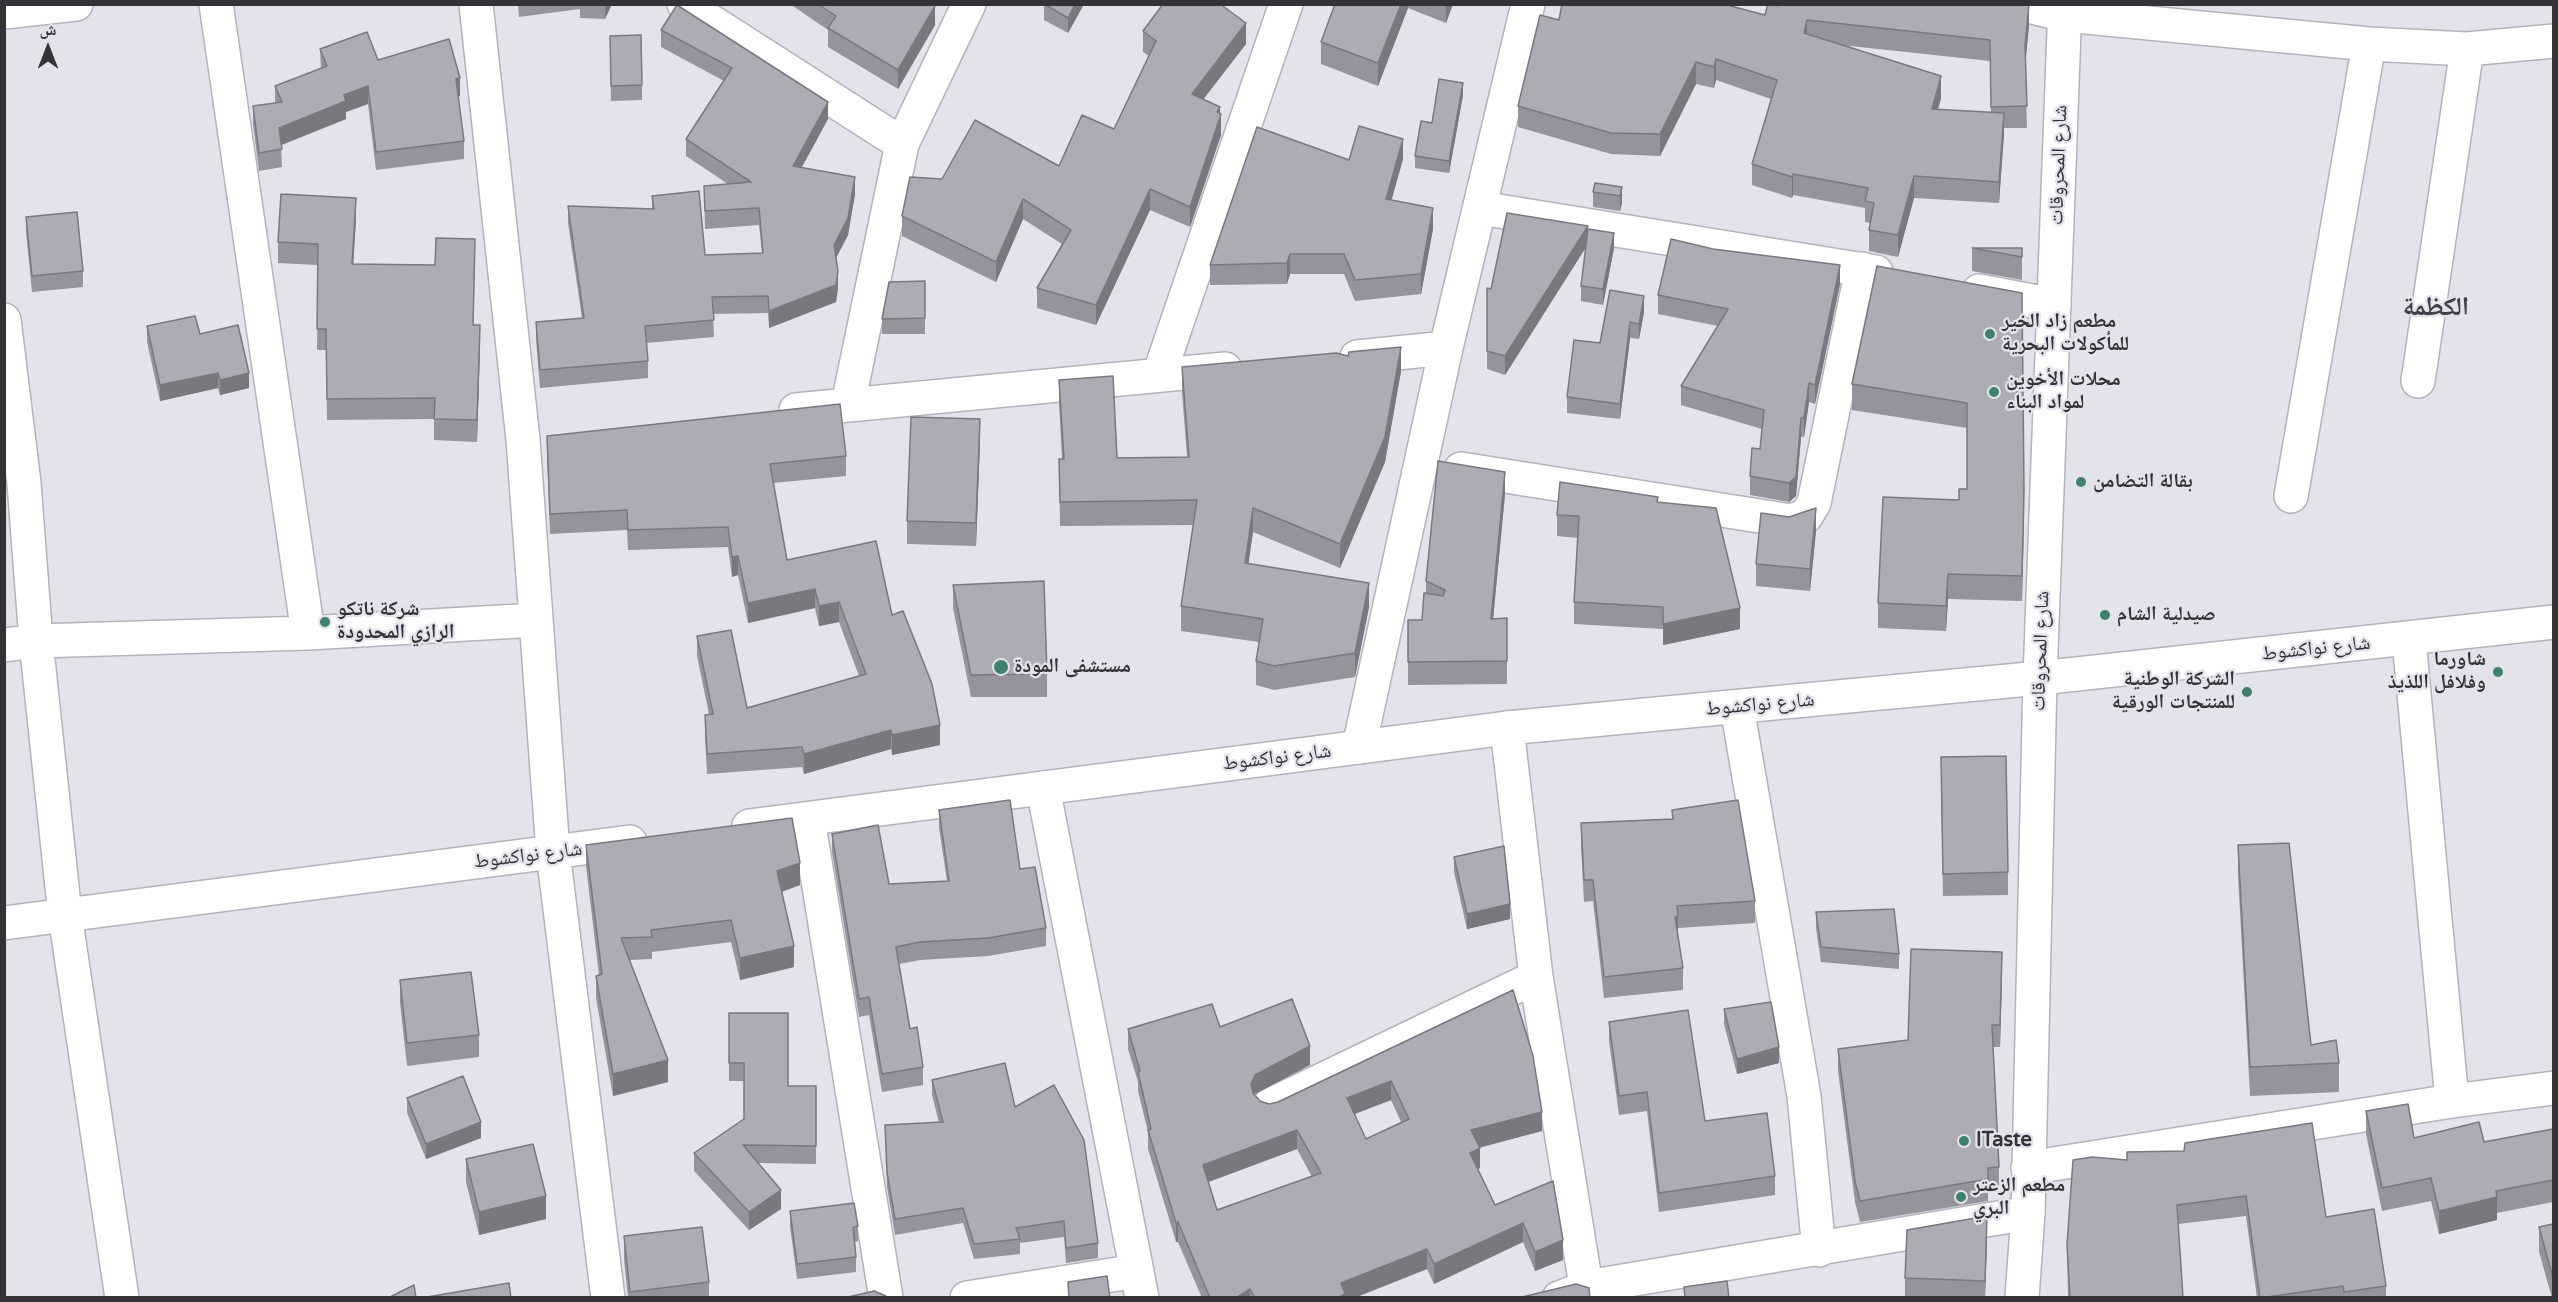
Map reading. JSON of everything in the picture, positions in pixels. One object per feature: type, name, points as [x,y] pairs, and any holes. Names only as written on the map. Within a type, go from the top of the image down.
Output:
[{"type":"street","points":[[4,12],[76,4]]},
{"type":"street","points":[[216,4],[308,633]]},
{"type":"street","points":[[477,4],[523,440],[553,852],[608,1298]]},
{"type":"street","points":[[684,4],[902,144]]},
{"type":"street","points":[[848,404],[902,144],[969,4]]},
{"type":"street","points":[[1159,375],[1286,4]]},
{"type":"street","points":[[1359,747],[1446,348],[1528,4]]},
{"type":"street","points":[[2020,4],[2369,44],[2467,49],[2553,41]]},
{"type":"street","name":"شارع المحروقات","points":[[2022,1298],[2028,1213],[2040,678],[2065,10]]},
{"type":"street","points":[[2291,496],[2369,44]]},
{"type":"street","points":[[2418,381],[2467,49]]},
{"type":"street","points":[[1480,208],[1907,278]]},
{"type":"street","points":[[1421,462],[1791,521],[1806,516],[1814,504],[1862,269]]},
{"type":"street","points":[[1952,286],[2054,305]]},
{"type":"street","points":[[4,320],[14,484],[20,643],[65,915],[122,1298]]},
{"type":"street","points":[[1331,359],[1446,348]]},
{"type":"street","points":[[767,413],[1251,367]]},
{"type":"street","points":[[523,440],[558,436]]},
{"type":"street","points":[[20,643],[308,633],[536,620]]},
{"type":"street","name":"شارع نواكشوط","points":[[715,831],[1507,728],[2040,678],[2409,640],[2553,622]]},
{"type":"street","points":[[2409,640],[2452,1101]]},
{"type":"street","points":[[1737,707],[1804,1096],[1819,1250]]},
{"type":"street","points":[[1507,728],[1536,977],[1578,1294],[2028,1213]]},
{"type":"street","points":[[967,1298],[1139,1284],[1043,788]]},
{"type":"street","points":[[808,819],[886,1298]]},
{"type":"street","name":"شارع نواكشوط","points":[[4,923],[657,839]]},
{"type":"street","points":[[1270,1105],[1536,977]]},
{"type":"street","points":[[2028,1168],[2452,1101],[2553,1088]]},
{"type":"building","points":[[818,4],[932,4],[935,6],[898,70],[828,28],[836,16]]},
{"type":"building","points":[[1044,4],[1075,4],[1068,18]]},
{"type":"building","points":[[1163,4],[1220,4],[1246,23],[1192,94],[1220,107],[1217,112],[1221,114],[1190,207],[1150,189],[1096,305],[1037,288],[1071,230],[1023,199],[996,262],[902,216],[910,177],[942,179],[975,120],[1059,166],[1082,115],[1114,129],[1156,41],[1143,31]]},
{"type":"building","points":[[1335,4],[1401,4],[1378,63],[1321,42]]},
{"type":"building","points":[[1562,4],[1723,4],[1765,15],[1768,4],[1778,6],[1778,4],[2029,4],[2025,45],[2027,106],[1991,107],[1990,40],[1807,20],[1804,33],[1941,76],[1932,109],[2004,113],[1999,182],[1914,176],[1898,235],[1869,230],[1874,203],[1865,201],[1868,188],[1793,174],[1792,177],[1752,164],[1777,80],[1716,59],[1714,67],[1696,62],[1660,134],[1611,133],[1518,106],[1540,15],[1559,20]]},
{"type":"building","points":[[677,5],[828,102],[793,166],[855,177],[848,218],[834,245],[838,271],[836,285],[769,311],[768,296],[712,297],[714,320],[645,326],[648,361],[540,370],[536,322],[584,318],[568,206],[654,209],[652,196],[699,191],[705,255],[763,253],[759,208],[705,211],[704,186],[751,182],[686,139],[732,68],[661,30]]},
{"type":"building","points":[[367,32],[378,60],[449,39],[460,78],[456,79],[464,141],[376,152],[368,86],[344,95],[346,101],[279,128],[282,149],[259,153],[253,106],[282,102],[275,86],[327,66],[320,49]]},
{"type":"building","points":[[641,35],[642,85],[611,86],[610,36]]},
{"type":"building","points":[[1439,79],[1463,83],[1449,161],[1415,156],[1421,121],[1432,123]]},
{"type":"building","points":[[1359,126],[1403,139],[1386,199],[1433,208],[1421,274],[1355,280],[1344,254],[1290,254],[1287,263],[1210,265],[1257,127],[1349,160]]},
{"type":"building","points":[[1595,183],[1622,187],[1620,196],[1593,192]]},
{"type":"building","points":[[281,194],[356,198],[352,264],[435,265],[436,238],[475,239],[473,325],[480,325],[477,420],[434,419],[435,398],[327,399],[326,329],[317,329],[318,244],[278,242]]},
{"type":"building","points":[[77,212],[83,271],[32,276],[26,217]]},
{"type":"building","points":[[1507,213],[1588,226],[1505,356],[1487,351],[1487,288],[1491,289]]},
{"type":"building","points":[[1588,229],[1614,233],[1603,289],[1581,286]]},
{"type":"building","points":[[1671,239],[1713,249],[1840,265],[1815,385],[1809,383],[1804,418],[1801,418],[1796,477],[1789,483],[1750,476],[1752,448],[1760,449],[1764,410],[1681,386],[1728,309],[1658,295]]},
{"type":"building","points":[[1972,248],[2022,248],[2022,257]]},
{"type":"building","points":[[1877,266],[2022,293],[2024,490],[2022,576],[1948,574],[1946,606],[1878,603],[1883,497],[1959,500],[1959,489],[1967,489],[1967,403],[1852,384]]},
{"type":"building","points":[[925,281],[925,318],[882,319],[889,282]]},
{"type":"building","points":[[1610,290],[1644,296],[1639,324],[1630,322],[1620,404],[1567,397],[1574,340],[1600,343]]},
{"type":"building","points":[[195,316],[200,334],[238,325],[249,373],[220,380],[218,373],[160,385],[147,326]]},
{"type":"building","points":[[1401,347],[1385,437],[1340,544],[1253,508],[1245,563],[1369,583],[1355,653],[1274,666],[1256,661],[1263,619],[1181,606],[1197,500],[1060,502],[1059,459],[1064,459],[1059,380],[1113,376],[1117,458],[1189,457],[1182,367],[1336,353],[1348,356],[1349,352]]},
{"type":"building","points":[[840,404],[846,456],[770,464],[787,560],[876,541],[892,615],[903,611],[932,684],[940,725],[892,735],[891,730],[804,754],[802,747],[707,754],[705,715],[713,714],[697,636],[731,630],[747,708],[866,674],[839,602],[819,606],[815,589],[748,603],[738,556],[732,557],[728,527],[628,530],[627,510],[550,514],[547,436]]},
{"type":"building","points":[[911,417],[980,419],[976,523],[907,521]]},
{"type":"building","points":[[1438,461],[1505,472],[1491,619],[1507,618],[1507,661],[1408,662],[1408,620],[1422,620],[1424,593],[1443,596],[1445,590],[1426,581]]},
{"type":"building","points":[[1560,482],[1658,497],[1657,502],[1716,508],[1740,608],[1663,624],[1663,607],[1574,602],[1579,516],[1557,515]]},
{"type":"building","points":[[1816,508],[1810,569],[1756,564],[1761,513],[1789,517]]},
{"type":"building","points":[[1044,581],[1047,674],[971,675],[953,585]]},
{"type":"building","points":[[2006,756],[2008,872],[1943,874],[1941,757]]},
{"type":"building","points":[[1010,800],[1020,869],[1035,867],[1046,928],[988,938],[920,942],[896,947],[910,1029],[917,1027],[923,1067],[882,1074],[869,997],[859,999],[832,834],[878,825],[889,884],[949,881],[939,810]]},
{"type":"building","points":[[1738,800],[1755,901],[1677,906],[1678,916],[1675,917],[1683,968],[1604,977],[1593,880],[1584,880],[1581,823],[1673,819],[1672,810]]},
{"type":"building","points":[[792,818],[800,863],[777,871],[794,946],[740,958],[731,920],[651,930],[652,937],[621,938],[668,1060],[613,1074],[596,976],[602,974],[586,845]]},
{"type":"building","points":[[2289,843],[2311,1045],[2336,1040],[2339,1063],[2250,1067],[2238,845]]},
{"type":"building","points":[[1504,846],[1510,904],[1467,914],[1454,857]]},
{"type":"building","points":[[1894,909],[1899,954],[1821,947],[1816,912]]},
{"type":"building","points":[[1911,949],[2002,952],[2000,1025],[1992,1025],[1999,1167],[1988,1168],[1988,1179],[1860,1201],[1855,1181],[1838,1049],[1908,1040]]},
{"type":"building","points":[[471,972],[479,1035],[407,1043],[400,980]]},
{"type":"building","points":[[1513,990],[1533,1056],[1542,1112],[1471,1130],[1480,1148],[1470,1153],[1495,1205],[1553,1181],[1563,1240],[1535,1252],[1523,1223],[1434,1264],[1427,1249],[1341,1283],[1345,1294],[1337,1298],[1255,1298],[1250,1289],[1236,1298],[1210,1298],[1178,1222],[1176,1223],[1148,1130],[1151,1129],[1138,1072],[1140,1071],[1128,1029],[1212,1004],[1220,1027],[1292,999],[1310,1046],[1255,1075],[1251,1084],[1253,1093],[1260,1101],[1269,1104],[1278,1102]],"holes":[[[1391,1081],[1409,1119],[1366,1139],[1347,1098]],[[1297,1130],[1321,1173],[1217,1210],[1203,1165]]]},
{"type":"building","points":[[1771,1002],[1779,1047],[1737,1059],[1724,1009]]},
{"type":"building","points":[[1688,1010],[1705,1121],[1767,1113],[1775,1176],[1659,1193],[1647,1092],[1619,1096],[1609,1022]]},
{"type":"building","points":[[729,1013],[788,1013],[788,1086],[816,1086],[816,1146],[743,1145],[781,1190],[749,1212],[694,1153],[744,1119],[744,1063],[729,1063]]},
{"type":"building","points":[[1005,1063],[1015,1107],[1054,1085],[1084,1140],[1098,1243],[1066,1248],[1064,1221],[1016,1228],[1020,1239],[974,1244],[963,1208],[895,1219],[887,1172],[885,1125],[943,1122],[932,1080]]},
{"type":"building","points":[[463,1076],[481,1122],[426,1144],[407,1098]]},
{"type":"building","points":[[2408,1104],[2414,1138],[2479,1122],[2484,1142],[2553,1129],[2553,1180],[2496,1191],[2497,1197],[2439,1211],[2431,1178],[2382,1188],[2366,1111]]},
{"type":"building","points":[[2312,1123],[2326,1217],[2374,1209],[2386,1286],[2344,1292],[2343,1286],[2260,1298],[2246,1196],[2177,1205],[2183,1298],[2070,1298],[2067,1245],[2073,1160],[2092,1157],[2127,1160],[2127,1152],[2184,1151],[2185,1143]]},
{"type":"building","points":[[533,1144],[546,1196],[479,1212],[466,1159]]},
{"type":"building","points":[[854,1203],[858,1226],[853,1227],[856,1257],[797,1264],[790,1211]]},
{"type":"building","points":[[1987,1216],[1985,1281],[1905,1278],[1907,1230]]},
{"type":"building","points":[[2553,1224],[2553,1278],[2539,1227]]},
{"type":"building","points":[[702,1227],[709,1282],[630,1292],[624,1236]]},
{"type":"building","points":[[1107,1276],[1110,1298],[1069,1298],[1068,1282]]},
{"type":"building","points":[[1727,1281],[1729,1298],[1685,1298],[1684,1287]]},
{"type":"building","points":[[509,1283],[511,1298],[421,1298]]},
{"type":"building","points":[[1576,1284],[1589,1288],[1590,1298],[1518,1298]]},
{"type":"building","points":[[414,1285],[416,1298],[388,1298]]},
{"type":"building","points":[[874,1291],[887,1298],[844,1298]]},
{"type":"place","name":"مطعم زاد الخير للمأكولات البحرية","points":[[1990,334]]},
{"type":"place","name":"محلات الأخوين لمواد البناء","points":[[1994,392]]},
{"type":"place","name":"بقالة التضامن","points":[[2081,482]]},
{"type":"place","name":"صيدلية الشام","points":[[2105,615]]},
{"type":"place","name":"شركة ناتكو الرازي المحدودة","points":[[325,622]]},
{"type":"place","name":"مستشفى المودة","points":[[1001,667]]},
{"type":"place","name":"شاورما وفلافل اللذيذ","points":[[2498,672]]},
{"type":"place","name":"الشركة الوطنية للمنتجات الورقية","points":[[2247,692]]},
{"type":"place","name":"ITaste","points":[[1964,1141]]},
{"type":"place","name":"مطعم الزعتر البري","points":[[1961,1197]]},
{"type":"district","name":"الكظمة","points":[[2436,308]]}]
